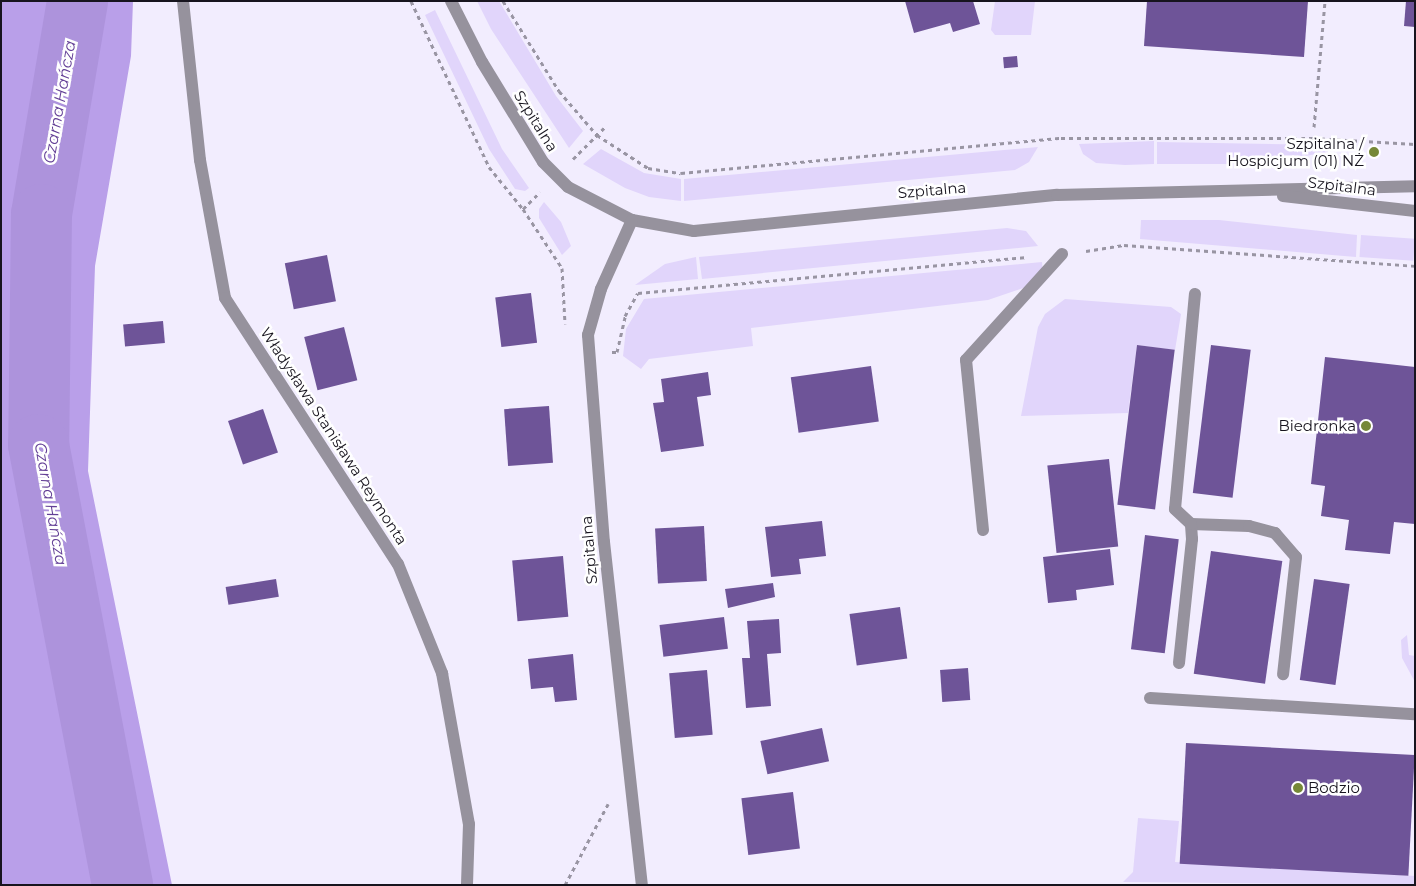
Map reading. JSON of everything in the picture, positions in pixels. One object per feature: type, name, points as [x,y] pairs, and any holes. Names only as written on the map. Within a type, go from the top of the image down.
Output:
[{"type":"street","name":"Władysława Stanisława Reymonta","points":[[183,1],[200,160],[225,298],[398,564],[442,673],[469,824],[467,885]]},
{"type":"street","name":"Szpitalna","points":[[451,1],[482,62],[543,162],[568,187],[632,220],[694,231],[1056,195],[1415,186]]},
{"type":"street","name":"Szpitalna","points":[[1236,191],[1415,211]]},
{"type":"street","name":"Szpitalna","points":[[632,220],[601,289],[588,335],[588,354],[604,542],[642,885]]},
{"type":"street","points":[[983,530],[966,360],[1062,254]]},
{"type":"street","points":[[1195,294],[1175,509],[1191,524],[1249,526],[1275,533],[1296,557],[1283,674]]},
{"type":"street","points":[[1179,664],[1191,524]]},
{"type":"street","points":[[1150,698],[1415,714]]},
{"type":"path","points":[[503,1],[559,91],[597,135],[648,168],[681,173],[1061,138],[1313,138],[1415,144]]},
{"type":"path","points":[[1314,127],[1325,1]]},
{"type":"path","points":[[523,209],[562,268],[565,327]]},
{"type":"path","points":[[588,354],[617,352],[625,316],[638,293],[1062,254],[1124,245],[1415,266]]},
{"type":"path","points":[[565,885],[610,801]]},
{"type":"shaded area","points":[[1,1],[133,1],[131,56],[95,266],[88,471],[172,885],[1,885]]},
{"type":"shaded area","points":[[477,1],[499,1],[556,96],[583,131],[569,148],[491,29]]},
{"type":"shaded area","points":[[995,1],[1035,1],[1031,35],[995,35],[991,30]]},
{"type":"shaded area","points":[[435,10],[502,149],[529,188],[525,191],[515,189],[489,149],[425,15]]},
{"type":"shaded area","points":[[1154,141],[1154,164],[1096,163],[1083,154],[1079,144]]},
{"type":"shaded area","points":[[1157,142],[1324,145],[1328,148],[1328,152],[1259,164],[1157,164]]},
{"type":"shaded area","points":[[1038,147],[1029,162],[1015,170],[684,201],[684,179]]},
{"type":"shaded area","points":[[601,149],[644,173],[681,179],[681,201],[649,197],[625,188],[583,164]]},
{"type":"shaded area","points":[[544,202],[561,222],[571,246],[562,255],[539,218],[539,209]]},
{"type":"shaded area","points":[[1141,220],[1219,220],[1357,235],[1356,257],[1140,239]]},
{"type":"shaded area","points":[[1007,228],[1026,231],[1038,246],[702,279],[699,257]]},
{"type":"shaded area","points":[[1361,235],[1415,239],[1413,261],[1359,257]]},
{"type":"shaded area","points":[[696,257],[698,279],[635,285],[665,264]]},
{"type":"shaded area","points":[[1042,262],[1043,273],[1029,286],[988,300],[751,328],[753,346],[649,359],[641,369],[623,356],[626,329],[644,299]]},
{"type":"shaded area","points":[[1065,299],[1171,307],[1181,314],[1175,350],[1137,345],[1128,413],[1021,416],[1038,327],[1045,314]]},
{"type":"shaded area","points":[[1407,635],[1409,655],[1415,656],[1415,682],[1402,658],[1401,640]]},
{"type":"shaded area","points":[[1138,818],[1179,821],[1175,862],[1415,876],[1415,885],[1123,882],[1133,872]]},
{"type":"building","points":[[905,1],[973,1],[980,24],[953,32],[950,23],[914,33]]},
{"type":"building","points":[[1147,1],[1308,1],[1304,57],[1144,46]]},
{"type":"building","points":[[1406,1],[1415,1],[1415,27],[1404,26]]},
{"type":"building","points":[[1017,56],[1018,67],[1004,68],[1003,57]]},
{"type":"building","points":[[327,255],[336,301],[294,309],[285,263]]},
{"type":"building","points":[[531,293],[537,343],[501,347],[495,297]]},
{"type":"building","points":[[163,321],[165,343],[125,346],[123,324]]},
{"type":"building","points":[[344,327],[357,380],[318,390],[304,337]]},
{"type":"building","points":[[1137,345],[1175,350],[1155,509],[1117,505]]},
{"type":"building","points":[[1211,345],[1251,350],[1233,498],[1193,493]]},
{"type":"building","name":"Biedronka","points":[[1325,357],[1415,367],[1415,524],[1394,522],[1390,554],[1345,550],[1349,520],[1321,516],[1325,486],[1311,484]]},
{"type":"building","points":[[871,366],[879,421],[799,433],[791,377]]},
{"type":"building","points":[[708,372],[711,395],[697,397],[704,446],[661,452],[653,403],[664,402],[661,379]]},
{"type":"building","points":[[549,406],[553,463],[508,466],[504,409]]},
{"type":"building","points":[[263,409],[278,452],[243,465],[228,421]]},
{"type":"building","points":[[1109,459],[1118,547],[1057,553],[1047,465]]},
{"type":"building","points":[[822,521],[826,556],[799,559],[801,574],[771,577],[765,527]]},
{"type":"building","points":[[704,526],[707,581],[658,583],[655,529]]},
{"type":"building","points":[[1145,535],[1179,539],[1165,653],[1131,649]]},
{"type":"building","points":[[1110,549],[1114,585],[1076,590],[1077,600],[1048,603],[1043,557]]},
{"type":"building","points":[[1211,551],[1282,561],[1265,684],[1194,674]]},
{"type":"building","points":[[563,556],[568,617],[518,621],[512,560]]},
{"type":"building","points":[[276,579],[279,597],[228,605],[226,587]]},
{"type":"building","points":[[1314,579],[1350,584],[1335,685],[1300,680]]},
{"type":"building","points":[[773,583],[775,597],[728,608],[725,589]]},
{"type":"building","points":[[900,607],[907,658],[857,666],[849,614]]},
{"type":"building","points":[[724,617],[728,649],[663,657],[659,625]]},
{"type":"building","points":[[779,619],[781,653],[767,654],[771,706],[746,708],[742,658],[750,658],[747,621]]},
{"type":"building","points":[[573,654],[577,700],[555,702],[553,687],[531,689],[528,659]]},
{"type":"building","points":[[968,668],[970,700],[942,702],[940,670]]},
{"type":"building","points":[[707,670],[713,735],[675,738],[669,673]]},
{"type":"building","points":[[822,728],[829,761],[767,774],[760,741]]},
{"type":"building","name":"Bodzio","points":[[1186,743],[1415,755],[1408,876],[1180,864]]},
{"type":"building","points":[[793,792],[800,849],[748,855],[741,798]]},
{"type":"waterway","name":"Czarna Hańcza","points":[[77,1],[41,214],[38,444],[122,885]]},
{"type":"place","name":"Szpitalna / Hospicjum (01) NŻ","points":[[1374,152]]},
{"type":"place","name":"Biedronka","points":[[1366,426]]},
{"type":"place","name":"Bodzio","points":[[1298,788]]}]
